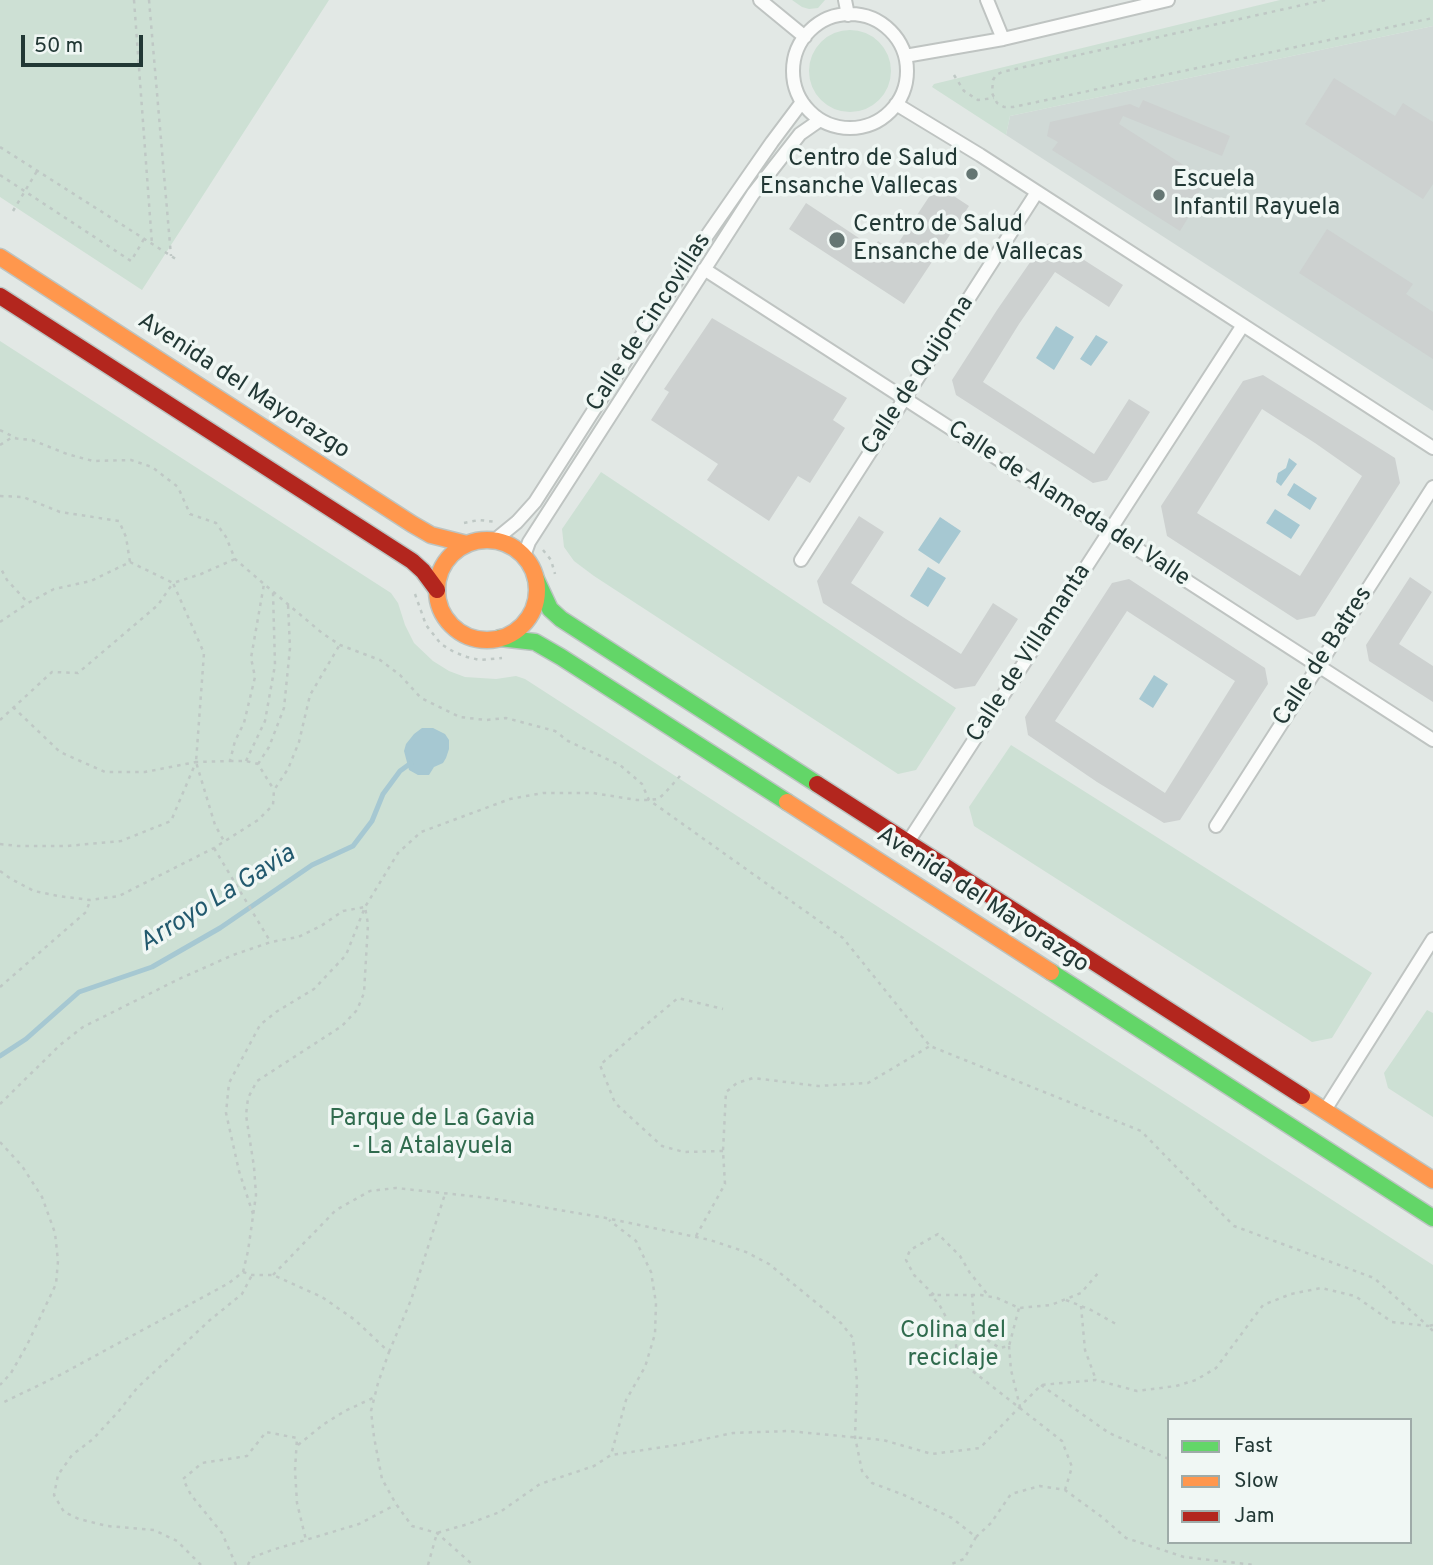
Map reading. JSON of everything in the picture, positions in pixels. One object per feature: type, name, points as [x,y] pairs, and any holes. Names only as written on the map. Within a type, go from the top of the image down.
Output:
[{"type":"main road","name":"Avenida del Mayorazgo","points":[[0,257],[412,524],[431,535],[467,544]]},
{"type":"main road","points":[[0,296],[412,561],[437,590]]},
{"type":"main road","points":[[481,540],[495,540],[511,545],[524,556],[536,579],[536,597],[531,615],[521,627],[500,638],[475,639],[460,632],[448,621],[440,606],[437,590],[439,576],[445,562],[455,551],[481,540]]},
{"type":"main road","name":"Avenida del Mayorazgo","points":[[536,579],[550,609],[561,619],[1433,1180]]},
{"type":"main road","name":"Avenida del Mayorazgo","points":[[500,638],[536,642],[561,657],[1433,1218]]},
{"type":"street","points":[[760,0],[805,37]]},
{"type":"street","points":[[845,0],[848,15]]},
{"type":"street","points":[[987,0],[1003,39]]},
{"type":"street","points":[[905,56],[1003,39],[1168,0]]},
{"type":"street","points":[[848,15],[861,15],[888,30],[900,44],[907,70],[906,82],[896,104],[886,116],[861,127],[846,128],[820,120],[802,102],[795,88],[793,72],[795,56],[805,37],[826,20],[848,15]]},
{"type":"street","name":"Calle de Cincovillas","points":[[495,540],[517,522],[535,502],[690,260],[802,102]]},
{"type":"street","points":[[896,104],[933,125],[1433,448]]},
{"type":"street","name":"Calle de Cincovillas","points":[[524,556],[528,542],[770,170],[800,134],[820,120]]},
{"type":"street","name":"Calle de Quijorna","points":[[800,560],[1037,192]]},
{"type":"street","name":"Calle de Alameda del Valle","points":[[704,269],[1433,740]]},
{"type":"street","name":"Calle de Villamanta","points":[[908,842],[1243,325]]},
{"type":"street","name":"Calle de Batres","points":[[1216,826],[1433,487]]},
{"type":"street","points":[[1325,1110],[1433,939]]},
{"type":"path","points":[[135,0],[152,244]]},
{"type":"path","points":[[149,0],[171,256]]},
{"type":"path","points":[[1325,0],[1002,72],[996,75],[991,86],[994,98],[1004,107],[1013,107],[1433,18]]},
{"type":"path","points":[[954,75],[964,91],[978,100],[994,98]]},
{"type":"path","points":[[0,147],[179,261]]},
{"type":"path","points":[[13,211],[37,170]]},
{"type":"path","points":[[0,175],[131,261],[144,239]]},
{"type":"path","points":[[0,430],[17,439]]},
{"type":"path","points":[[0,445],[11,438],[33,440],[66,454],[93,461],[131,460],[152,467],[178,487],[190,514],[216,523],[226,537],[235,559],[273,592],[340,645],[380,660],[400,675],[421,698],[460,717],[486,720],[506,718],[555,731],[568,741],[620,765],[642,784],[649,800],[843,938],[930,1046],[1141,1131],[1234,1226],[1374,1278],[1433,1331]]},
{"type":"path","points":[[0,496],[23,497],[60,512],[118,521],[127,537],[130,562]]},
{"type":"path","points":[[0,720],[52,672],[78,673],[158,605],[173,583],[235,559]]},
{"type":"path","points":[[0,844],[67,846],[121,841],[171,821],[196,762],[204,653],[173,583],[130,562]]},
{"type":"path","points":[[0,622],[54,589],[91,581],[130,562]]},
{"type":"path","points":[[0,567],[7,580],[28,603]]},
{"type":"path","points":[[230,761],[235,741],[244,723],[255,677],[251,658],[264,584]]},
{"type":"path","points":[[246,761],[265,721],[275,665],[273,592]]},
{"type":"path","points":[[258,764],[269,747],[284,708],[290,648],[288,604]]},
{"type":"path","points":[[0,871],[34,891],[90,900],[119,895],[214,848],[258,820],[273,805],[274,790],[288,769],[299,741],[310,695],[340,645]]},
{"type":"path","points":[[13,707],[60,752],[104,772],[145,772],[196,762],[246,761],[258,764],[274,790]]},
{"type":"path","points":[[196,762],[215,825],[224,841]]},
{"type":"path","points":[[253,1215],[239,1171],[226,1113],[229,1083],[260,1025],[314,989],[346,955],[365,907],[398,853],[421,832],[510,799],[543,793],[593,793],[637,800],[658,799],[680,776]]},
{"type":"path","points":[[214,848],[271,942]]},
{"type":"path","points":[[0,987],[86,912],[90,900]]},
{"type":"path","points":[[0,1104],[60,1045],[83,1027],[233,955],[271,942],[298,937],[343,911],[365,907]]},
{"type":"path","points":[[0,1404],[71,1369],[229,1283],[243,1272],[256,1195],[246,1115],[248,1098],[257,1081],[342,1026],[357,1010],[363,993],[368,924],[365,907]]},
{"type":"path","points":[[723,1009],[678,998],[600,1065],[615,1103],[662,1146],[684,1152],[723,1151]]},
{"type":"path","points":[[695,1237],[725,1184],[723,1151],[726,1092],[737,1083],[753,1078],[818,1086],[868,1083],[930,1046]]},
{"type":"path","points":[[0,1142],[22,1166],[42,1197],[55,1233],[58,1261],[56,1284],[11,1373],[0,1385]]},
{"type":"path","points":[[273,1275],[336,1210],[370,1191],[396,1188],[489,1198],[606,1218],[710,1240],[746,1252],[769,1264],[841,1323],[853,1338],[857,1382],[855,1437],[862,1471],[872,1483],[952,1518],[976,1537]]},
{"type":"path","points":[[445,1194],[371,1411],[382,1479],[396,1504],[412,1526],[437,1533],[474,1565]]},
{"type":"path","points":[[606,1218],[635,1241],[651,1272],[656,1304],[655,1334],[645,1367],[626,1400],[611,1455]]},
{"type":"path","points":[[934,1295],[914,1275],[906,1260],[910,1250],[938,1234],[960,1256],[989,1296]]},
{"type":"path","points":[[243,1272],[273,1275],[322,1297],[355,1320],[389,1352]]},
{"type":"path","points":[[1065,1490],[1072,1467],[1062,1441],[961,1363],[954,1332],[939,1304],[930,1295],[989,1296],[1019,1308],[1051,1305],[1082,1293],[1099,1272]]},
{"type":"path","points":[[201,1565],[177,1541],[155,1530],[107,1526],[79,1520],[64,1512],[54,1495],[58,1475],[72,1455],[93,1440],[136,1388],[242,1294],[252,1275]]},
{"type":"path","points":[[437,1533],[500,1512],[540,1484],[594,1466],[611,1455],[733,1433],[788,1431],[855,1437],[883,1440],[932,1454],[980,1448],[1041,1385],[1097,1380],[1137,1391],[1176,1386],[1196,1380],[1216,1368],[1263,1305],[1291,1294],[1321,1288],[1355,1296],[1392,1322],[1433,1325]]},
{"type":"path","points":[[972,1294],[974,1321],[982,1336],[1000,1348],[1009,1346]]},
{"type":"path","points":[[1066,1300],[1116,1324]]},
{"type":"path","points":[[1081,1306],[1085,1350],[1097,1380]]},
{"type":"path","points":[[1019,1308],[1009,1346],[1011,1370],[1020,1407]]},
{"type":"path","points":[[1041,1385],[1109,1433],[1167,1458]]},
{"type":"path","points":[[297,1446],[324,1424],[375,1397]]},
{"type":"path","points":[[236,1565],[222,1533],[191,1495],[183,1479],[202,1463],[247,1456],[266,1432],[297,1438],[297,1503],[306,1540]]},
{"type":"path","points":[[949,1565],[964,1559],[976,1537],[991,1523],[1011,1494],[1040,1486],[1065,1490],[1126,1538],[1184,1557],[1255,1565]]},
{"type":"path","points":[[248,1565],[251,1558],[272,1549],[359,1524],[396,1504]]},
{"type":"path","points":[[428,1565],[437,1533]]},
{"type":"shaded area","points":[[1433,26],[1433,411],[1006,135],[1010,116]]},
{"type":"green space","points":[[0,0],[329,0],[142,290],[0,197]]},
{"type":"green space","points":[[792,0],[825,0],[818,8],[809,9]]},
{"type":"green space","points":[[1280,0],[1433,0],[1433,26],[1010,116],[1006,135],[932,87],[934,84]]},
{"type":"green space","points":[[850,30],[866,33],[879,42],[888,55],[891,71],[888,87],[879,100],[866,109],[850,112],[834,109],[821,100],[812,87],[809,71],[812,55],[821,42],[834,33]]},
{"type":"green space","name":"Parque de La Gavia - La Atalayuela","points":[[0,341],[391,593],[398,603],[414,643],[433,661],[465,677],[496,679],[516,676],[525,679],[1433,1265],[1433,1565],[0,1565]]},
{"type":"green space","points":[[601,472],[956,708],[916,770],[898,774],[574,561],[564,547],[562,529]]},
{"type":"green space","points":[[1011,745],[1372,973],[1332,1038],[1312,1042],[974,826],[969,807]]},
{"type":"green space","points":[[1427,1010],[1433,1013],[1433,1117],[1388,1088],[1384,1073]]},
{"type":"water","points":[[1056,326],[1074,337],[1054,370],[1036,358]]},
{"type":"water","points":[[1096,335],[1108,342],[1091,366],[1080,359]]},
{"type":"water","points":[[1289,458],[1297,464],[1281,486],[1276,482],[1278,473],[1286,468]]},
{"type":"water","points":[[1294,483],[1317,498],[1310,510],[1287,495]]},
{"type":"water","points":[[1275,509],[1300,525],[1291,539],[1266,523]]},
{"type":"water","points":[[940,517],[961,531],[939,564],[918,550]]},
{"type":"water","points":[[928,567],[946,578],[928,607],[910,596]]},
{"type":"water","points":[[1154,675],[1168,684],[1153,708],[1139,699]]},
{"type":"water","points":[[422,728],[433,728],[445,734],[449,740],[446,758],[443,763],[434,767],[429,775],[418,775],[409,770],[404,751],[406,744]]},
{"type":"building","points":[[1334,78],[1395,116],[1403,103],[1433,122],[1433,184],[1423,199],[1305,124]]},
{"type":"building","points":[[1143,100],[1230,136],[1222,156],[1123,116],[1119,124],[1207,180],[1187,210],[1191,213],[1180,231],[1052,150],[1058,142],[1047,136],[1050,122],[1130,104],[1139,108]]},
{"type":"building","points":[[937,185],[969,206],[904,304],[789,229],[806,203],[874,248],[878,241],[893,251]]},
{"type":"building","points":[[1327,229],[1413,284],[1406,294],[1433,312],[1433,359],[1299,273]]},
{"type":"building","points":[[1056,242],[1123,285],[1109,307],[1055,272],[983,382],[1094,454],[1129,399],[1150,412],[1107,480],[1093,483],[956,395],[952,380],[1042,245]]},
{"type":"building","points":[[712,318],[847,398],[833,420],[845,428],[810,483],[798,476],[769,521],[707,480],[718,464],[651,420],[669,392],[664,389]]},
{"type":"building","points":[[1263,375],[1395,458],[1400,483],[1315,616],[1297,620],[1167,536],[1161,506],[1243,381]],"holes":[[[1262,409],[1362,476],[1300,576],[1197,513]]]},
{"type":"building","points":[[859,516],[884,532],[851,583],[906,619],[961,654],[993,603],[1018,619],[975,686],[955,689],[823,603],[817,581]]},
{"type":"building","points":[[1410,577],[1432,592],[1399,644],[1433,666],[1433,702],[1369,661],[1366,645]]},
{"type":"building","points":[[1129,579],[1265,668],[1268,684],[1180,820],[1164,823],[1028,735],[1025,717],[1112,583]],"holes":[[[1127,611],[1235,681],[1165,793],[1055,721]]]},
{"type":"waterway","name":"Arroyo La Gavia","points":[[0,1056],[26,1039],[79,992],[152,967],[220,928],[312,865],[353,846],[372,821],[383,794],[400,771],[411,763]]},
{"type":"traffic: fast","points":[[536,579],[550,609],[561,619],[817,784]]},
{"type":"traffic: fast","points":[[500,638],[535,642],[787,802]]},
{"type":"traffic: fast","points":[[1051,972],[1433,1218]]},
{"type":"traffic: slow","points":[[0,257],[412,524],[431,535],[467,544]]},
{"type":"traffic: slow","points":[[487,540],[506,544],[522,555],[533,571],[537,590],[533,609],[522,625],[506,636],[487,640],[468,636],[452,625],[441,609],[437,590],[441,571],[452,555],[468,544],[487,540]]},
{"type":"traffic: slow","points":[[787,802],[1051,972]]},
{"type":"traffic: slow","points":[[1302,1096],[1433,1180]]},
{"type":"traffic: jam","points":[[0,296],[412,561],[437,590]]},
{"type":"traffic: jam","points":[[817,784],[1302,1096]]},
{"type":"place","name":"Centro de Salud Ensanche Vallecas","points":[[972,174]]},
{"type":"place","name":"Escuela Infantil Rayuela","points":[[1159,195]]},
{"type":"place","name":"Centro de Salud Ensanche de Vallecas","points":[[837,240]]},
{"type":"park label","name":"Colina del reciclaje","points":[[953,1346]]}]
